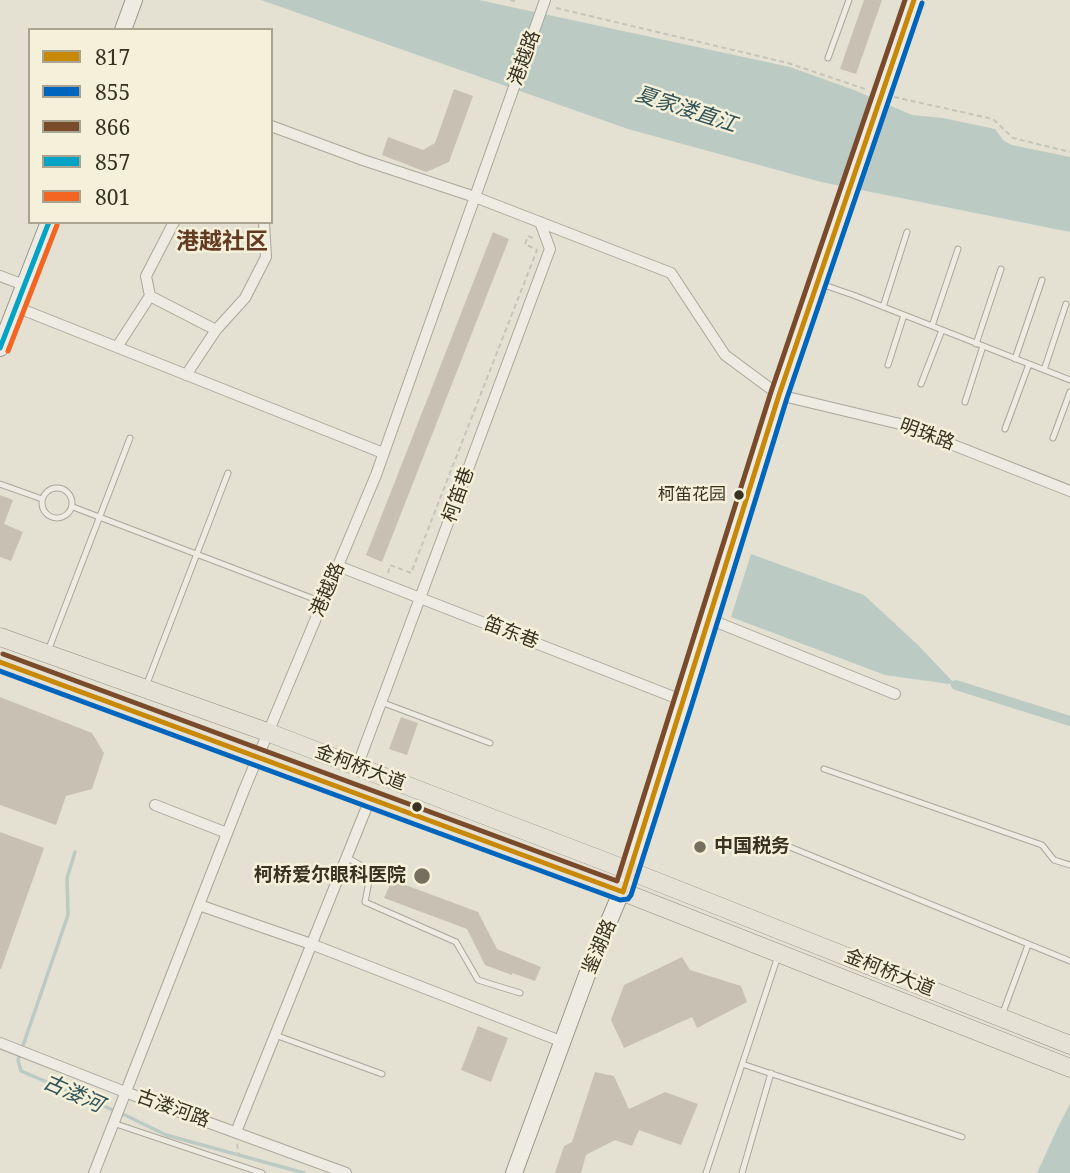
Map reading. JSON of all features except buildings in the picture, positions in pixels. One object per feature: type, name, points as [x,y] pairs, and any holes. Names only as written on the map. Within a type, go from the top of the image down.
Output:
[{"type":"main road","name":"金柯桥大道","points":[[0,637],[267,732],[630,871],[1070,1045]]},
{"type":"main road","name":"金柯桥大道","points":[[0,662],[623,892],[1067,1067]]},
{"type":"street","points":[[124,28],[134,0]]},
{"type":"street","name":"鉴湖路","points":[[514,1173],[592,964],[623,892],[779,395],[914,0]]},
{"type":"street","name":"港越路","points":[[94,1173],[267,732],[383,453],[543,6]]},
{"type":"street","points":[[273,127],[475,197],[671,273],[725,355],[779,395]]},
{"type":"street","name":"柯笛巷","points":[[357,767],[550,249],[540,222]]},
{"type":"street","points":[[0,348],[47,224]]},
{"type":"street","points":[[117,347],[150,296],[146,275],[173,224]]},
{"type":"street","points":[[186,375],[216,330],[244,298],[266,257],[264,224]]},
{"type":"street","points":[[0,276],[24,285]]},
{"type":"street","points":[[150,296],[216,330]]},
{"type":"street","points":[[16,307],[383,453]]},
{"type":"street","name":"明珠路","points":[[779,395],[900,424],[1070,491]]},
{"type":"street","name":"笛东巷","points":[[338,566],[684,701]]},
{"type":"street","points":[[709,619],[895,694]]},
{"type":"street","points":[[236,1132],[370,799]]},
{"type":"street","points":[[155,805],[227,833]]},
{"type":"street","points":[[199,905],[311,944],[563,1042]]},
{"type":"street","name":"古溇河路","points":[[0,1043],[338,1172]]},
{"type":"lane","points":[[828,58],[849,0]]},
{"type":"lane","points":[[883,307],[907,232]]},
{"type":"lane","points":[[932,326],[958,249]]},
{"type":"lane","points":[[965,402],[1001,269]]},
{"type":"lane","points":[[1015,359],[1042,280]]},
{"type":"lane","points":[[818,283],[1070,380]]},
{"type":"lane","points":[[1044,370],[1066,304]]},
{"type":"lane","points":[[888,365],[904,315]]},
{"type":"lane","points":[[921,384],[942,330]]},
{"type":"lane","points":[[1005,429],[1030,364]]},
{"type":"lane","points":[[1053,438],[1070,391]]},
{"type":"lane","points":[[47,654],[130,438]]},
{"type":"lane","points":[[145,689],[228,473]]},
{"type":"lane","points":[[0,484],[42,499]]},
{"type":"lane","points":[[61,488],[71,495],[73,507],[65,517],[54,519],[44,512],[42,499],[49,490],[61,488]]},
{"type":"lane","points":[[73,507],[323,602]]},
{"type":"lane","points":[[381,702],[491,743]]},
{"type":"lane","points":[[824,769],[1042,845],[1054,860],[1070,865]]},
{"type":"lane","points":[[769,839],[1070,961]]},
{"type":"lane","points":[[346,858],[371,872],[365,902],[456,942],[478,980],[520,993]]},
{"type":"lane","points":[[1001,1018],[1028,945]]},
{"type":"lane","points":[[706,1173],[779,953]]},
{"type":"lane","points":[[275,1035],[382,1074]]},
{"type":"lane","points":[[742,1064],[962,1137]]},
{"type":"lane","points":[[742,1173],[771,1073]]},
{"type":"lane","points":[[116,1116],[239,1170],[262,1173]]},
{"type":"path","points":[[510,0],[515,0]]},
{"type":"path","points":[[543,6],[788,64],[880,97],[993,120],[1013,138],[1070,152]]},
{"type":"path","points":[[388,573],[390,565],[411,573],[537,250],[525,244]]},
{"type":"path","points":[[236,1132],[239,1170]]},
{"type":"water","name":"夏家溇直江","points":[[261,0],[479,0],[790,67],[912,115],[943,118],[995,129],[1004,141],[1012,145],[1070,157],[1070,232],[821,182],[628,129]]},
{"type":"water","points":[[751,554],[864,595],[956,685],[885,675],[731,617]]},
{"type":"water","points":[[1070,1104],[1070,1173],[1037,1173],[1058,1127]]},
{"type":"waterway","points":[[956,685],[1070,721]]},
{"type":"waterway","name":"古溇河","points":[[75,852],[67,878],[68,915],[18,1060],[21,1071],[166,1135],[304,1173]]},
{"type":"transit line","name":"866","points":[[3,654],[617,881],[771,392],[905,0]]},
{"type":"transit line","name":"817","points":[[0,662],[623,892],[779,395],[914,0]]},
{"type":"transit line","name":"855","points":[[0,671],[620,900],[628,899],[787,398],[922,3]]},
{"type":"transit line","name":"857","points":[[0,348],[48,224]]},
{"type":"transit line","name":"801","points":[[8,351],[57,225]]},
{"type":"place","name":"柯笛花园","points":[[739,495]]},
{"type":"place","name":"中国税务","points":[[700,847]]},
{"type":"place","name":"柯桥爱尔眼科医院","points":[[422,876]]},
{"type":"district","name":"港越社区","points":[[222,242]]}]
